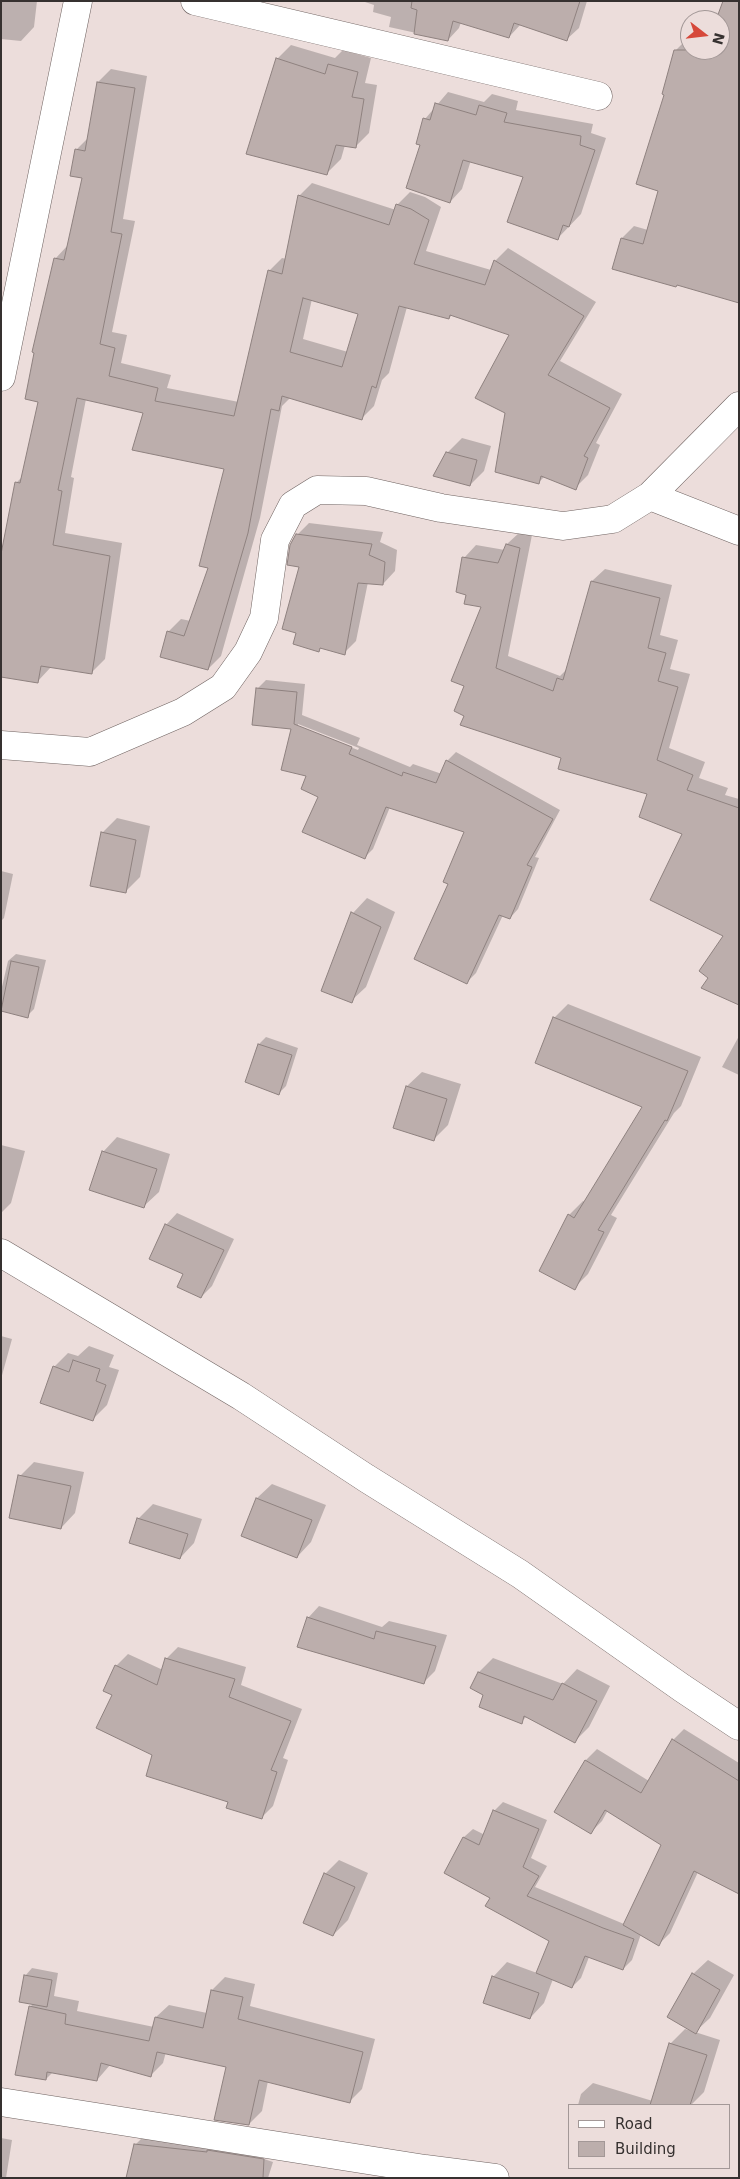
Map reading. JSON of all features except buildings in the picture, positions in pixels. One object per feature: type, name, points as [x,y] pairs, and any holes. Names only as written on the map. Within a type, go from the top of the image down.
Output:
[{"type":"street","points":[[1,377],[78,1]]},
{"type":"street","points":[[195,1],[598,96]]},
{"type":"street","points":[[1,745],[90,752],[183,712],[223,687],[248,652],[264,618],[275,540],[293,505],[317,490],[366,491],[441,508],[563,526],[613,519],[650,496],[739,406]]},
{"type":"street","points":[[650,496],[739,531]]},
{"type":"street","points":[[1,1252],[241,1396],[366,1478],[520,1574],[739,1726]]},
{"type":"street","points":[[1,2102],[425,2169],[495,2178]]}]
